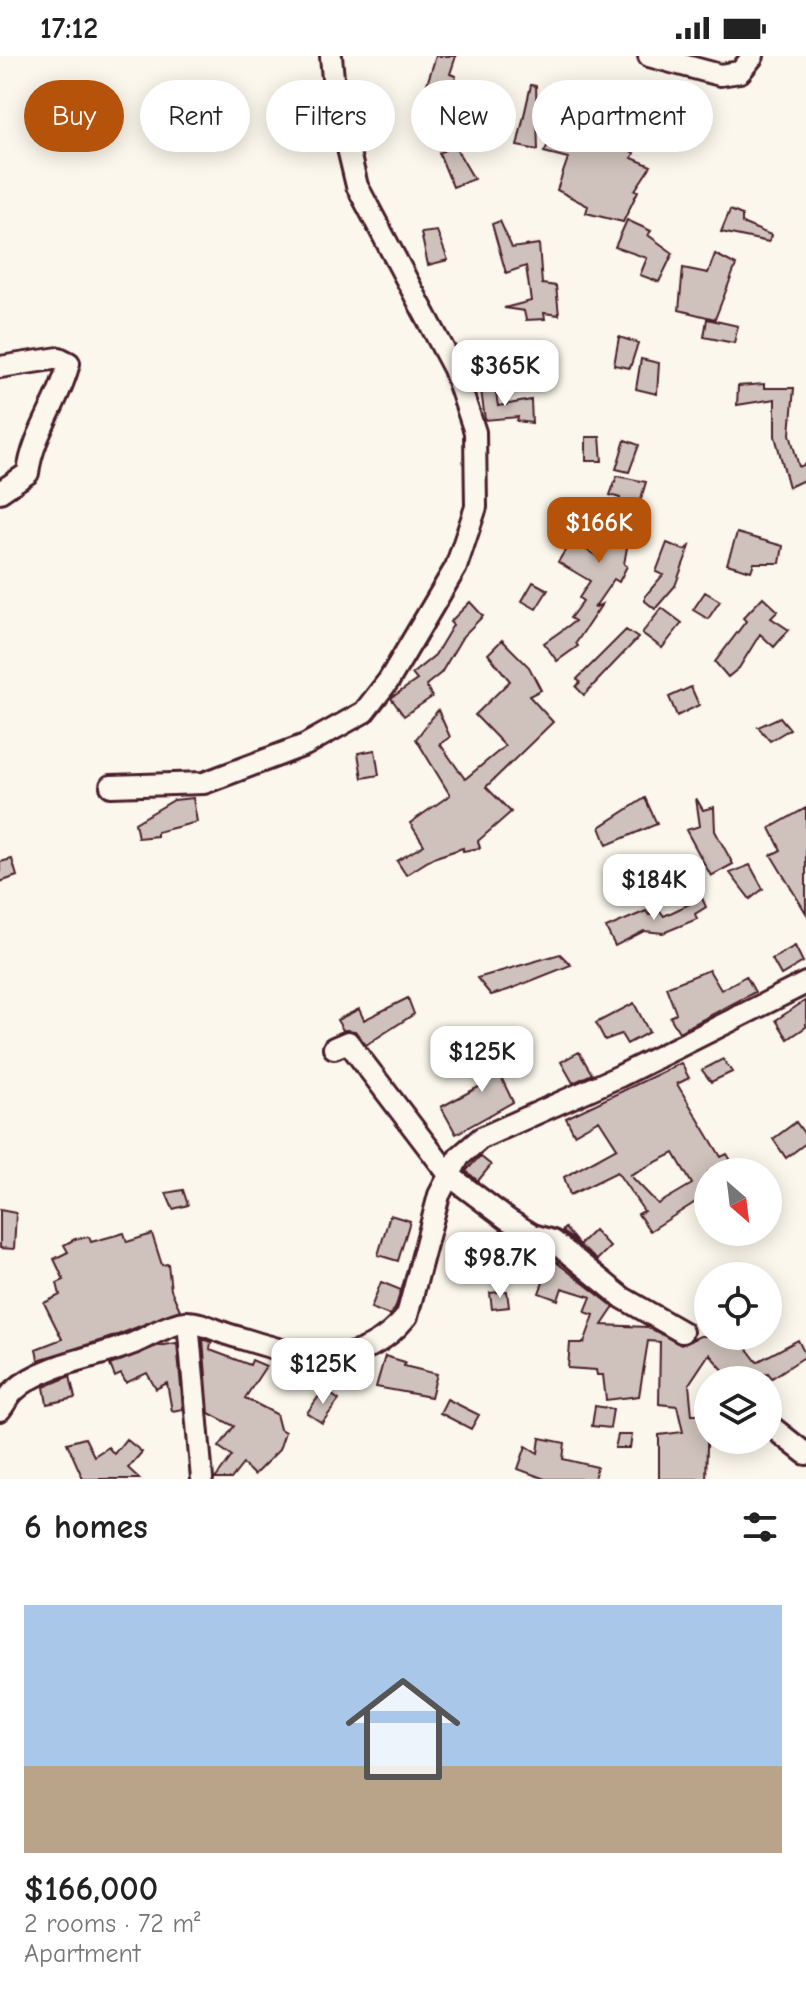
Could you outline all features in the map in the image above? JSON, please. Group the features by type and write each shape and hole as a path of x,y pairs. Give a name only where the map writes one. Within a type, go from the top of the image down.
{"street":[{"path":"111,786 204,783 305,745 364,712 389,680 456,567 476,507 475,432 454,369 357,186 334,90 331,56"},
{"path":"649,56 720,75 740,72 753,56"},
{"path":"0,367 59,358 69,363 63,386 32,446 28,473 0,492"},
{"path":"0,1410 15,1389 53,1369 94,1358 188,1322 302,1357 325,1359 350,1355 373,1344 394,1332 407,1316 439,1195 459,1157 481,1138 620,1076 806,983"},
{"path":"334,1048 348,1042 450,1176 507,1219 533,1235 553,1241 623,1298 682,1332"},
{"path":"188,1322 202,1479"},
{"path":"782,1435 806,1454"}],"building":[{"path":"436,56 456,56 450,74 456,76 455,80 428,80"},
{"path":"531,85 532,85 532,149 517,146"},
{"path":"458,152 474,179 453,187 439,153"},
{"path":"544,152 632,152 632,158 651,166 635,190 638,191 623,222 586,213 588,206 557,190 568,158"},
{"path":"730,210 742,215 742,223 771,235 769,242 721,232"},
{"path":"627,220 651,231 648,235 673,253 659,282 640,275 647,258 615,247"},
{"path":"500,221 512,248 539,244 542,284 556,286 559,315 544,313 545,319 526,320 524,311 504,308 531,301 526,266 506,273 492,224"},
{"path":"437,231 448,260 428,265 421,233"},
{"path":"715,254 736,265 715,319 679,310 683,268 708,273"},
{"path":"707,319 738,326 734,343 704,337"},
{"path":"619,337 638,343 630,368 614,365"},
{"path":"641,359 659,363 657,394 636,389"},
{"path":"764,384 764,388 794,388 790,434 799,467 806,464 806,479 789,487 775,436 775,399 737,405 738,386"},
{"path":"495,387 498,406 531,400 532,423 517,421 518,417 485,420 481,390"},
{"path":"586,437 600,437 602,461 586,461"},
{"path":"625,440 639,445 629,472 616,469"},
{"path":"617,476 646,482 628,542 624,564 627,566 619,582 614,579 594,608 602,604 576,643 578,646 557,661 544,643 575,621 570,618 583,601 579,598 590,581 558,562 571,541 602,559 606,532 611,533 620,498 610,495"},
{"path":"737,533 783,546 780,563 754,563 751,571 727,564"},
{"path":"667,543 684,550 690,546 675,586 655,609 645,601 645,596 663,575 656,572"},
{"path":"533,582 548,590 536,609 522,601"},
{"path":"705,592 720,601 708,619 693,610"},
{"path":"763,597 778,611 771,618 789,630 774,647 760,634 739,668 728,677 715,662 746,621 743,618"},
{"path":"470,602 483,616 463,636 441,673 426,685 432,697 404,716 391,698 417,680 412,674 435,655 453,625 450,622"},
{"path":"662,608 682,623 662,648 642,633"},
{"path":"626,630 638,638 584,695 576,687 580,682 577,679"},
{"path":"502,640 529,667 541,690 529,696 553,722 486,787 511,812 478,841 480,848 463,851 463,848 433,858 406,875 397,861 424,845 410,823 450,795 416,739 438,710 450,737 440,744 465,779 505,746 475,715 510,681 488,654"},
{"path":"691,687 699,705 677,716 669,697"},
{"path":"780,717 790,729 770,741 758,727"},
{"path":"375,750 379,775 362,778 358,753"},
{"path":"193,798 197,822 157,832 157,836 138,838 135,823 174,800"},
{"path":"645,798 657,824 607,845 600,827"},
{"path":"696,798 703,810 714,807 715,831 733,864 711,876 686,830 700,826"},
{"path":"806,808 806,913 771,855 781,850 770,828"},
{"path":"12,859 17,876 0,882 0,862"},
{"path":"750,865 763,889 750,899 730,873"},
{"path":"702,898 706,907 695,914 697,919 663,933 644,931 615,946 606,928 646,911 649,915 660,911 664,916"},
{"path":"795,946 803,962 781,975 772,959"},
{"path":"560,954 571,965 491,995 477,978"},
{"path":"709,970 721,990 746,976 755,992 679,1032 670,1017 676,1013 666,987"},
{"path":"408,998 414,1014 366,1045 355,1031 343,1030 337,1020 359,1009 364,1020"},
{"path":"806,1000 806,1027 788,1039 776,1020"},
{"path":"634,1003 649,1032 627,1044 621,1034 605,1040 596,1023"},
{"path":"504,1048 514,1067 500,1075 513,1102 456,1134 441,1107 488,1082 476,1062"},
{"path":"579,1052 592,1074 573,1083 561,1062"},
{"path":"723,1059 732,1072 711,1082 702,1070"},
{"path":"681,1063 689,1078 677,1084 721,1157 727,1154 729,1158 694,1158 694,1203 650,1231 638,1214 644,1211 617,1172 570,1195 564,1177 617,1148 599,1120 574,1134 566,1118","holes":["674,1153 692,1184 658,1204 630,1175"]},
{"path":"796,1122 806,1136 806,1143 786,1158 773,1139"},
{"path":"480,1156 491,1165 478,1181 466,1171"},
{"path":"183,1190 188,1205 173,1209 166,1193"},
{"path":"0,1210 16,1213 14,1249 0,1248"},
{"path":"390,1215 410,1221 398,1261 378,1255"},
{"path":"565,1228 579,1245 594,1230 610,1247 597,1260 562,1231"},
{"path":"124,1233 127,1242 152,1234 162,1265 168,1264 171,1290 180,1310 115,1336 38,1360 36,1349 62,1339 44,1303 60,1295 57,1283 64,1280 54,1259 68,1252 64,1245 75,1239 89,1237 91,1242"},
{"path":"542,1251 614,1307 602,1325 648,1327 681,1345 694,1339 694,1350 748,1350 757,1362 798,1340 806,1356 782,1372 782,1366 720,1366 709,1354 701,1366 694,1366 694,1376 689,1384 694,1415 694,1454 707,1454 706,1479 659,1479 659,1435 683,1432 677,1406 659,1404 660,1342 648,1341 639,1396 606,1400 603,1375 597,1375 596,1370 568,1368 570,1343 584,1343 594,1315 585,1312 591,1297 562,1288 558,1300 539,1293 550,1264 539,1258"},
{"path":"381,1282 401,1290 395,1309 389,1315 371,1308"},
{"path":"507,1291 509,1307 492,1309 490,1293"},
{"path":"203,1339 211,1342 210,1350 250,1365 252,1360 266,1366 245,1398 276,1414 280,1429 285,1432 279,1450 254,1475 243,1464 231,1479 215,1479 232,1456 219,1447 234,1426 209,1413"},
{"path":"177,1343 183,1409 172,1411 167,1383 156,1389 147,1373 126,1383 121,1374 115,1377 110,1365 157,1346"},
{"path":"385,1356 405,1362 404,1366 437,1374 431,1397 376,1387"},
{"path":"70,1376 75,1398 47,1404 44,1387"},
{"path":"324,1389 339,1400 322,1423 307,1413"},
{"path":"447,1399 479,1415 471,1429 440,1413"},
{"path":"595,1406 613,1409 610,1428 592,1426"},
{"path":"618,1435 632,1435 630,1448 615,1448"},
{"path":"85,1438 94,1456 108,1447 114,1454 126,1439 142,1452 128,1468 140,1479 83,1479 67,1443"},
{"path":"540,1438 565,1443 563,1459 597,1467 594,1479 545,1479 518,1469 526,1446 538,1453"}]}
